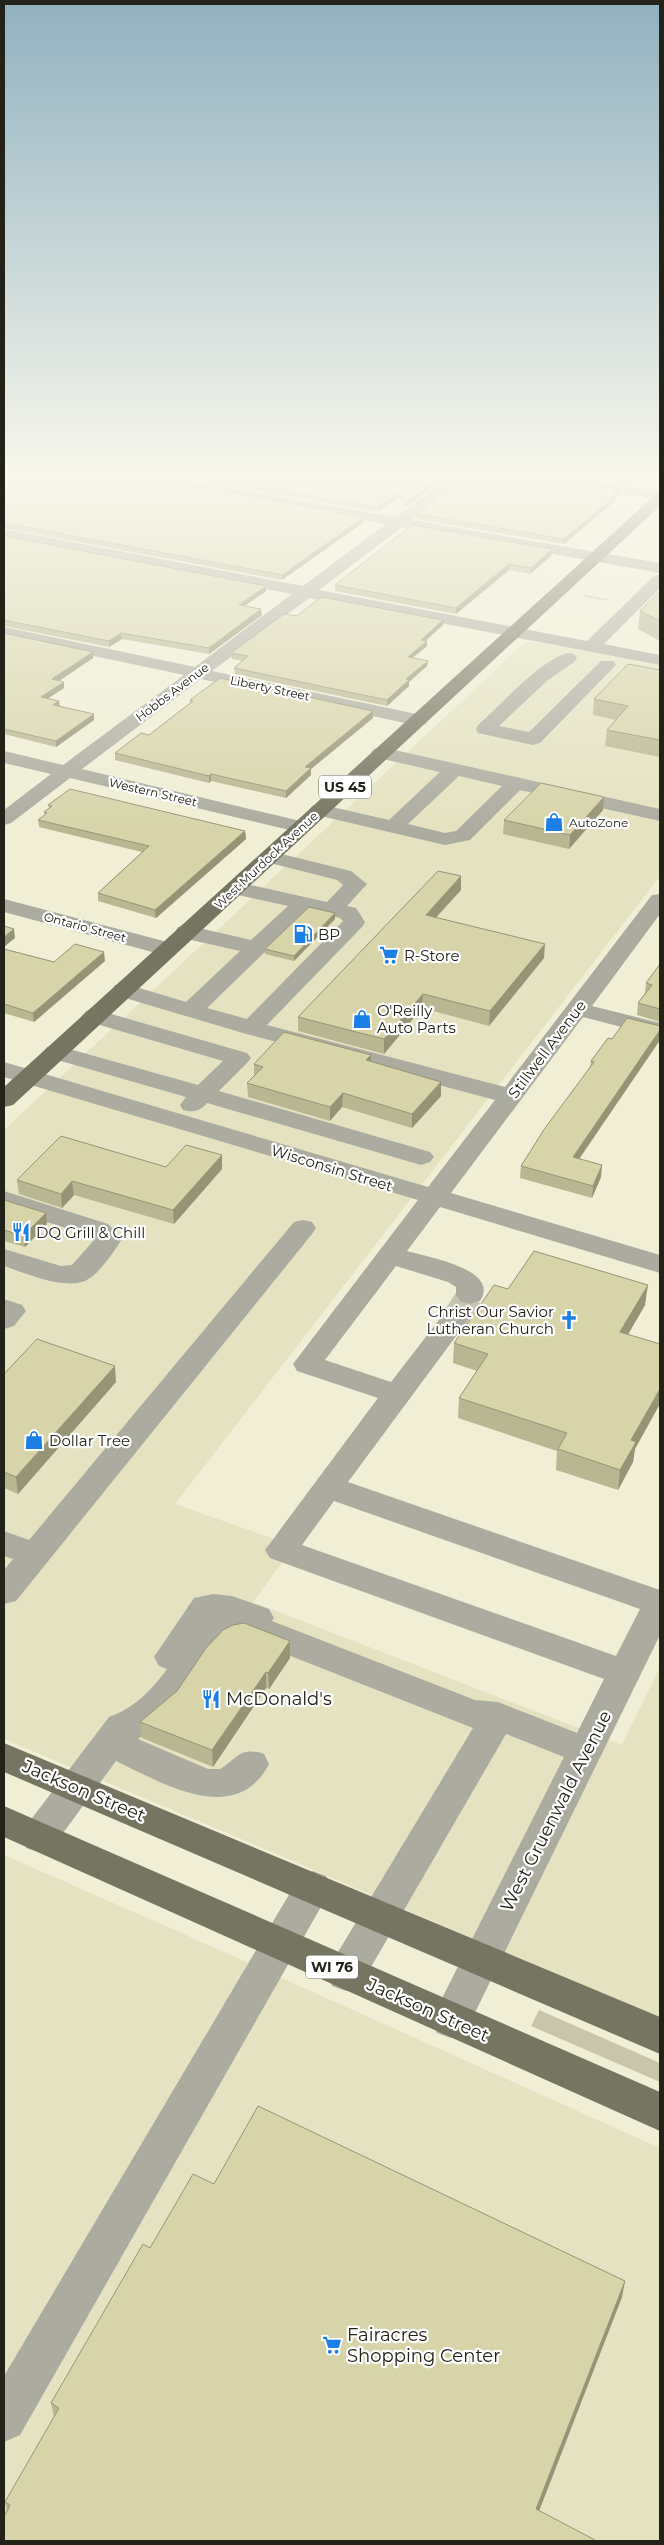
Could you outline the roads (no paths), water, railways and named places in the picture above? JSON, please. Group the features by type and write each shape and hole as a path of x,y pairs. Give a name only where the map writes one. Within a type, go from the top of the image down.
{"main road":[{"name":"West Murdock Avenue","path":"4,1100 555,595"},
{"name":"Jackson Street","path":"4,1757 660,2036"},
{"name":"Jackson Street","path":"4,1821 660,2112"}],"street":[{"name":"Hobbs Avenue","path":"4,819 302,595"},
{"path":"320,595 514,632 580,649 660,660"},
{"path":"607,665 533,739 485,729 542,676 580,649 642,595"},
{"name":"Liberty Street","path":"4,632 419,720"},
{"path":"580,649 607,665 660,676"},
{"path":"382,753 660,815"},
{"name":"Western Street","path":"4,757 302,826"},
{"path":"393,827 454,769"},
{"path":"319,810 445,839 463,836 516,783"},
{"path":"269,857 344,874 356,884 332,909"},
{"path":"237,888 348,913 354,922 251,1028"},
{"name":"Stillwell Avenue","path":"397,1394 307,1364 660,900"},
{"path":"190,1011 303,903"},
{"name":"Ontario Street","path":"4,906 167,949"},
{"path":"186,932 255,948"},
{"path":"122,990 251,1028 510,1096"},
{"path":"577,1009 660,1030"},
{"path":"94,1016 239,1058 176,1121"},
{"path":"55,1052 201,1096 421,1157"},
{"name":"Wisconsin Street","path":"4,1069 660,1264"},
{"path":"302,1159 326,1131"},
{"path":"347,1172 371,1143"},
{"path":"4,1199 99,1230 109,1239 80,1273 60,1275 4,1257"},
{"path":"4,1592 303,1228"},
{"path":"390,1255 458,1276 465,1280 470,1287 462,1306 281,1550 625,1673"},
{"path":"328,1487 660,1602"},
{"path":"4,1543 34,1554"},
{"name":"West Gruenwald Avenue","path":"451,2020 660,1602"},
{"path":"40,1837 206,1607 216,1605 242,1612 480,1702 498,1716 586,1751"},
{"path":"346,1974 498,1716"},
{"path":"110,1742 202,1782 219,1784 232,1780 242,1774 251,1764"},
{"path":"4,2419 313,1887"}],"tunnel":[{"path":"455,1318 470,1295"}],"place":[{"name":"AutoZone","path":"554,822"},
{"name":"BP","path":"303,934"},
{"name":"R-Store","path":"389,955"},
{"name":"O'Reilly Auto Parts","path":"362,1019"},
{"name":"DQ Grill & Chill","path":"21,1232"},
{"name":"Christ Our Savior Lutheran Church","path":"569,1320"},
{"name":"Dollar Tree","path":"34,1440"},
{"name":"McDonald's","path":"211,1699"},
{"name":"Fairacres Shopping Center","path":"332,2345"}]}
